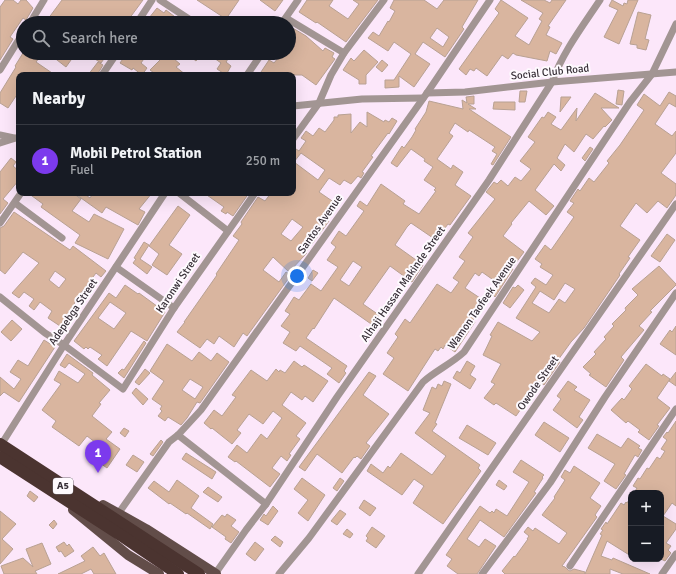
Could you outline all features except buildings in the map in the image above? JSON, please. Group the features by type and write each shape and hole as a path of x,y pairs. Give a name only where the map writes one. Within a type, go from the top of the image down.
{"highway":[{"name":"A5","path":"0,449 178,574"},
{"name":"A5","path":"44,480 199,574"}],"main road":[{"path":"44,480 118,514 146,529 216,574"},
{"path":"44,480 128,555 157,574"}],"street":[{"path":"34,16 44,0"},
{"path":"142,16 152,0"},
{"path":"160,0 184,16"},
{"path":"287,16 298,0"},
{"path":"296,135 319,103 331,75 344,53 384,0"},
{"name":"Santos Avenue","path":"118,514 169,442 178,435 201,410 425,95 490,0"},
{"name":"Alhaji Hassan Makinde Street","path":"216,574 266,504 337,397 489,180 552,82 565,53 600,0"},
{"name":"Wamon Taofeek Avenue","path":"279,574 309,538 423,382 430,375 456,360 464,352 630,102 652,74 676,24"},
{"path":"296,27 344,53"},
{"path":"0,70 16,44"},
{"path":"104,72 112,60"},
{"path":"249,72 257,60"},
{"name":"Social Club Road","path":"296,106 362,98 465,92 552,82 676,72"},
{"path":"0,135 16,138"},
{"path":"0,143 16,138"},
{"path":"0,224 19,196"},
{"name":"Adepebga Street","path":"0,449 64,345 163,196"},
{"path":"183,196 228,231"},
{"name":"Karonwi Street","path":"64,345 123,388 174,308 253,196"},
{"path":"15,203 62,238"},
{"name":"Owode Street","path":"418,574 676,204"},
{"path":"116,267 174,308"},
{"path":"482,574 550,483 605,397 676,293"},
{"path":"0,297 45,333 64,345"},
{"path":"570,566 676,409"},
{"path":"178,435 266,504"},
{"path":"662,574 676,554"}],"place":[{"name":"Mobil Petrol Station","path":"98,473"}]}
